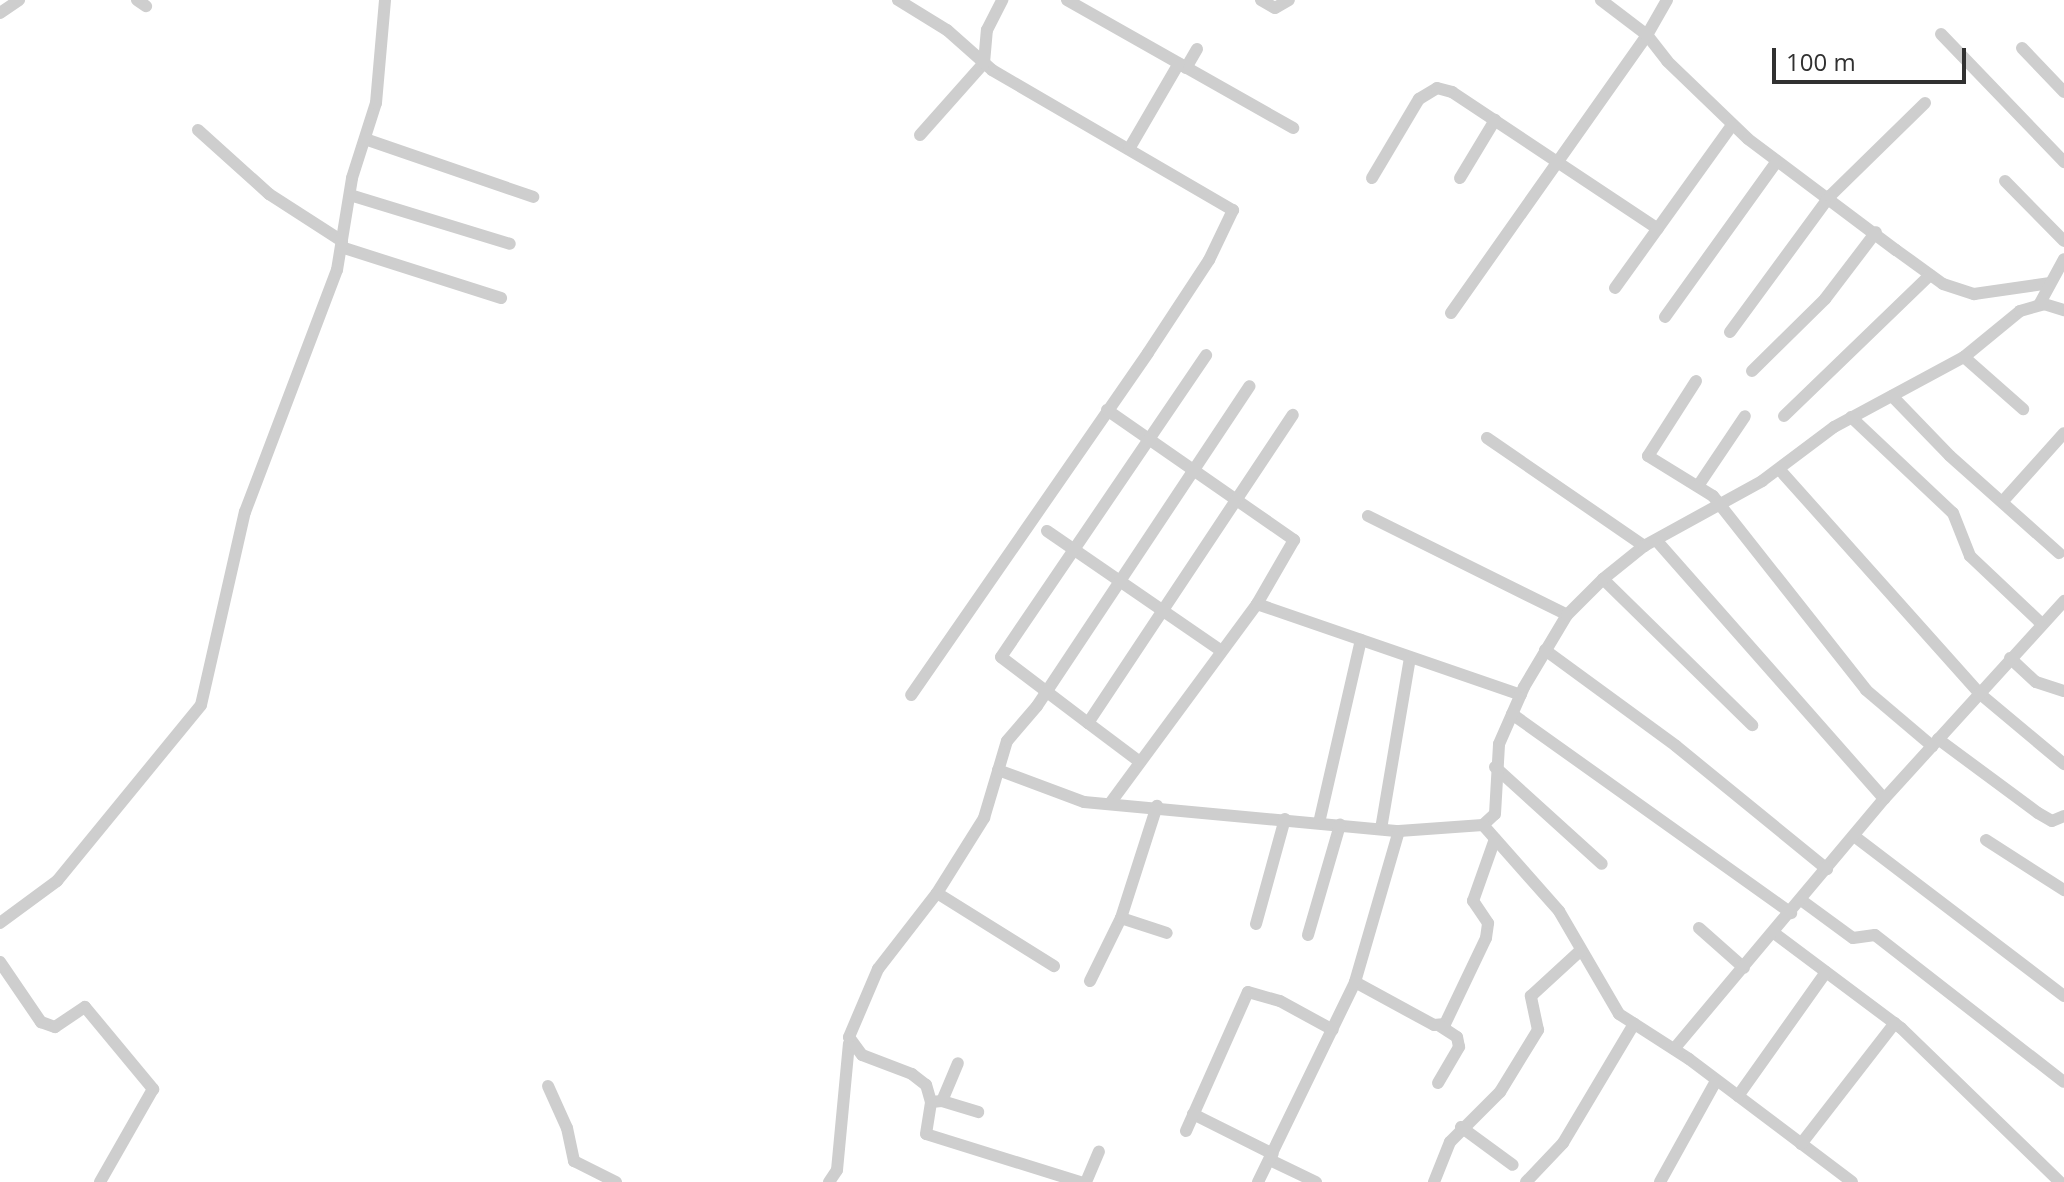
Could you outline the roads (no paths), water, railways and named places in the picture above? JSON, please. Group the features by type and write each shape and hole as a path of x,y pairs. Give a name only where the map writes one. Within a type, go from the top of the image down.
{"street":[{"path":"0,13 19,0"},
{"path":"898,0 947,30 984,63 1233,210 1209,260 911,695"},
{"path":"920,135 984,63 987,30 1002,0"},
{"path":"1067,0 1293,128"},
{"path":"1261,0 1275,8 1289,0"},
{"path":"1601,0 1647,35 1732,125 1777,161 1830,196 1930,275 1974,294 2050,283"},
{"path":"1451,313 1556,159 1647,35 1667,0"},
{"path":"0,923 57,881 120,799 195,716 205,691 245,512 337,241 376,103 382,2"},
{"path":"1941,34 2064,162"},
{"path":"2022,48 2064,92"},
{"path":"1129,149 1197,49"},
{"path":"1372,178 1427,90 1452,92 1658,229"},
{"path":"1730,332 1830,196 1925,103"},
{"path":"1460,178 1495,120"},
{"path":"1615,288 1732,125"},
{"path":"198,130 269,194 337,241 501,298"},
{"path":"365,139 533,197"},
{"path":"1665,317 1777,161"},
{"path":"2005,181 2064,241"},
{"path":"350,195 510,244"},
{"path":"1752,371 1825,299 1876,232"},
{"path":"2039,305 2064,259"},
{"path":"1784,416 1930,275"},
{"path":"998,770 1084,802 1112,801 1399,831 1483,825 1495,814 1495,767 1521,695 1567,615 1603,579 1650,543 1779,469 1851,417 1964,357 2020,311 2039,305 2064,310"},
{"path":"1140,762 1001,657 1206,355"},
{"path":"1964,357 2023,409"},
{"path":"1696,381 1648,456 1698,486 1719,506 1872,696 2038,813 2052,821 2064,816"},
{"path":"829,1182 837,1170 851,1025 869,984 937,893 993,801 1007,741 1046,691 1250,386"},
{"path":"1892,396 1950,456 2059,553"},
{"path":"1107,410 1294,540 1257,604 1220,650 1112,801"},
{"path":"1088,723 1293,415"},
{"path":"1698,486 1745,416"},
{"path":"1851,417 1953,513 1970,556 2042,624"},
{"path":"2003,501 2064,433"},
{"path":"1487,438 1650,543 1884,799"},
{"path":"1779,469 1979,693 2064,764"},
{"path":"1368,516 1567,615"},
{"path":"1047,531 1220,650"},
{"path":"1603,579 1752,725"},
{"path":"1257,604 1521,695"},
{"path":"1674,1049 1884,799 2010,658 2063,604"},
{"path":"1319,823 1361,640"},
{"path":"1545,650 1676,746 1827,869"},
{"path":"1381,829 1410,657"},
{"path":"2010,658 2036,682 2064,691"},
{"path":"1512,714 1791,913"},
{"path":"1495,767 1602,864"},
{"path":"1090,981 1121,918 1157,806"},
{"path":"1256,924 1285,819"},
{"path":"1308,935 1340,825"},
{"path":"1483,825 1559,911 1614,1007 1852,1182"},
{"path":"1258,1182 1355,982 1399,831"},
{"path":"1854,836 2064,996"},
{"path":"1440,1026 1449,1018 1486,938 1488,923 1473,901 1495,839"},
{"path":"1986,840 2064,890"},
{"path":"937,893 1054,966"},
{"path":"1801,900 1853,938 1875,935 2064,1082"},
{"path":"1121,918 1167,933"},
{"path":"1699,928 1744,968"},
{"path":"1774,933 1895,1023 2060,1182"},
{"path":"1434,1182 1461,1127 1500,1092 1538,1030 1531,996 1581,950"},
{"path":"0,962 41,1022 55,1027 85,1007 153,1089 100,1182"},
{"path":"1738,1096 1826,972"},
{"path":"1355,982 1457,1037 1459,1047 1438,1083"},
{"path":"1186,1131 1248,992 1280,1001 1333,1030"},
{"path":"1801,1144 1895,1023"},
{"path":"1526,1182 1563,1143 1634,1024"},
{"path":"849,1044 862,1055 921,1079 936,1102 978,1112"},
{"path":"958,1063 923,1130 933,1138 1083,1182 1099,1152"},
{"path":"1660,1182 1679,1139 1716,1081"},
{"path":"548,1086 567,1128 574,1161 616,1182"},
{"path":"1193,1114 1316,1182"},
{"path":"1461,1127 1513,1165"},
{"path":"1827,1182 1836,1169"}]}
